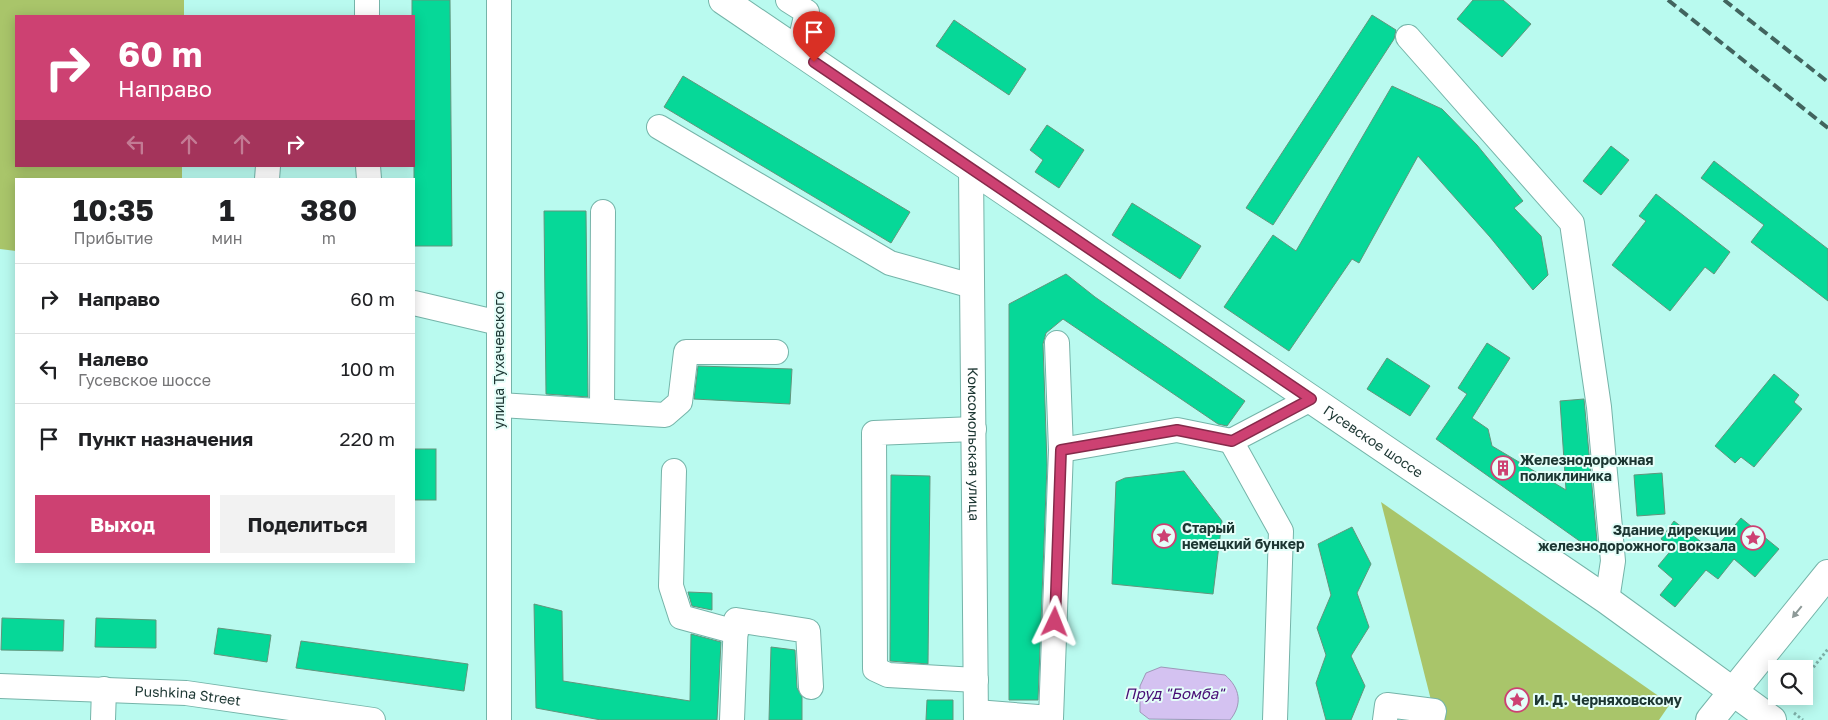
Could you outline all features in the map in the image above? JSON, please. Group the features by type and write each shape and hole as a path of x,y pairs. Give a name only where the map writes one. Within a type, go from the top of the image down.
{"main road":[{"name":"Гусевское шоссе","path":"723,0 1607,600 1733,691 1778,712"},
{"path":"1710,720 1828,574"}],"street":[{"path":"367,0 367,15"},
{"name":"улица Тухачевского","path":"499,0 500,720"},
{"path":"798,51 801,4"},
{"path":"1408,37 1572,223 1599,407 1613,561 1607,600"},
{"path":"659,127 890,262 972,286"},
{"name":"Комсомольская улица","path":"972,168 976,716"},
{"path":"602,411 603,212"},
{"path":"415,302 499,323"},
{"path":"976,716 1051,718 1061,450 1057,343"},
{"path":"499,405 665,415 680,402 686,352 776,352"},
{"path":"1061,450 1177,430 1232,441 1311,399"},
{"path":"974,429 874,434 875,669 888,675 976,680"},
{"path":"1232,441 1281,531 1275,720"},
{"path":"674,471 671,586 681,617 736,632"},
{"path":"732,720 736,620 808,631 811,687"},
{"name":"Pushkina Street","path":"0,686 186,693 373,720"},
{"path":"103,720 104,689"},
{"path":"1385,720 1387,705 1434,711 1432,720"}],"path":[{"path":"1813,668 1828,649"}],"green space":[{"path":"0,0 184,0 184,15 15,15 15,167 182,167 182,178 15,178 15,251 0,249"},
{"path":"1381,502 1670,704 1659,720 1436,720"}],"water":[{"name":"Пруд \"Бомба\"","path":"1161,667 1225,675 1234,685 1238,696 1237,708 1230,720 1149,719 1140,712 1140,686 1146,673"}],"building":[{"path":"412,0 450,0 452,246 415,246 415,15 412,15"},
{"path":"1473,0 1503,0 1531,24 1502,57 1457,19"},
{"path":"1372,15 1396,30 1394,39 1273,225 1246,208"},
{"path":"954,20 1026,69 1009,95 936,46"},
{"path":"683,76 910,212 891,243 664,107"},
{"path":"1392,86 1442,109 1477,145 1523,201 1514,208 1541,236 1548,275 1533,290 1490,237 1418,156 1359,263 1352,259 1289,351 1224,307 1273,235 1296,251"},
{"path":"1047,125 1084,150 1059,188 1035,172 1043,160 1030,150"},
{"path":"1611,146 1629,160 1601,195 1583,181"},
{"path":"1714,161 1828,249 1828,301 1751,242 1764,225 1701,178"},
{"path":"1656,194 1730,252 1714,274 1705,267 1670,311 1612,265 1646,221 1639,216"},
{"path":"1132,203 1201,246 1180,279 1112,235"},
{"path":"544,211 586,211 588,397 546,394"},
{"path":"1066,274 1095,297 1245,401 1227,426 1218,424 1063,319 1046,333 1043,344 1047,465 1038,700 1009,700 1009,304"},
{"name":"Железнодорожная поликлиника","path":"1487,343 1510,358 1472,418 1488,429 1492,446 1566,490 1560,401 1584,399 1597,541 1588,547 1436,439 1467,394 1458,388"},
{"path":"1387,358 1430,386 1410,416 1367,389"},
{"path":"698,366 792,369 790,404 694,399"},
{"path":"1774,374 1799,395 1794,402 1802,409 1754,467 1741,457 1735,463 1715,446"},
{"path":"415,449 436,449 436,500 415,500"},
{"path":"1184,471 1222,521 1213,594 1112,584 1116,482 1125,478"},
{"path":"1662,473 1665,514 1637,516 1634,475"},
{"path":"891,475 930,476 928,664 890,661"},
{"path":"1741,518 1779,549 1755,577 1734,559 1718,579 1706,570 1675,607 1660,595 1673,579 1658,566 1673,548 1661,539 1674,521 1713,551"},
{"path":"1352,527 1371,564 1357,593 1369,627 1351,656 1365,686 1351,720 1326,720 1316,683 1326,655 1317,628 1331,595 1318,544"},
{"path":"688,592 712,593 712,610 692,606"},
{"path":"534,604 562,611 563,681 690,701 691,634 721,642 717,720 601,720 536,708"},
{"path":"2,618 64,620 63,651 1,650"},
{"path":"96,618 156,620 156,648 95,647"},
{"path":"218,628 271,635 267,662 214,654"},
{"path":"301,641 468,664 464,691 296,668"},
{"path":"771,647 795,650 797,688 802,697 802,720 769,720"},
{"path":"927,700 953,700 953,720 926,720"}],"railway":[{"path":"1668,0 1828,128"},
{"path":"1724,0 1828,82"}],"place":[{"name":"Железнодорожная поликлиника","path":"1503,468"},
{"name":"Старый немецкий бункер","path":"1164,536"},
{"name":"Здание дирекции железнодорожного вокзала","path":"1753,538"},
{"name":"И. Д. Черняховскому","path":"1517,700"}],"route":[{"path":"814,62 1311,399 1232,441 1177,430 1061,450 1055,622"}]}
